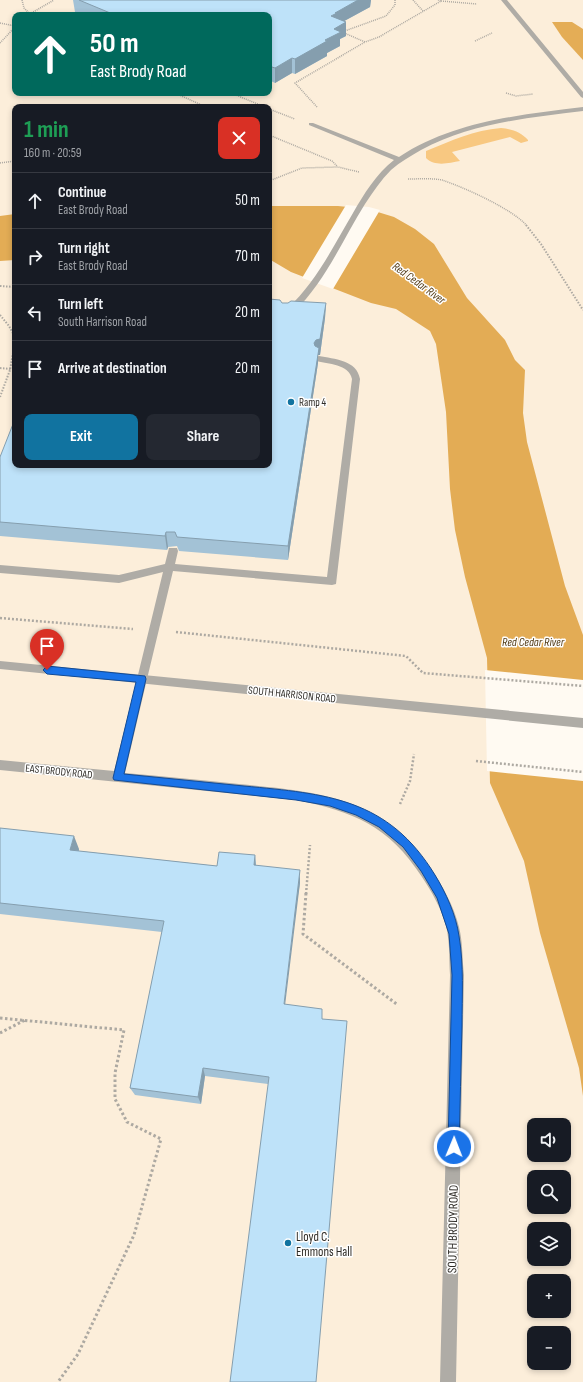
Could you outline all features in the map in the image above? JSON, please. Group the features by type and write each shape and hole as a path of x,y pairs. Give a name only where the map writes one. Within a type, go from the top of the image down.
{"street":[{"path":"504,0 583,96"},
{"path":"285,315 309,291 367,195 381,177 399,160 424,145 452,132 500,120 583,109"},
{"path":"311,124 399,160"},
{"path":"0,569 119,579 169,567 332,581 356,379 355,374 342,363 319,359"},
{"path":"118,778 173,551"},
{"name":"SOUTH HARRISON ROAD","path":"0,665 583,723"},
{"name":"EAST BRODY ROAD","path":"0,765 296,795 330,801 360,812 383,824 407,844 424,867"},
{"name":"SOUTH BRODY ROAD","path":"424,867 442,896 454,934 457,975 448,1382"}],"path":[{"path":"22,0 24,8 27,12"},
{"path":"33,12 54,0"},
{"path":"365,42 342,32 386,16 395,5 395,0"},
{"path":"413,0 423,11"},
{"path":"438,0 477,4"},
{"path":"318,109 295,83 365,42 379,37 441,1"},
{"path":"0,23 12,25"},
{"path":"0,42 12,29"},
{"path":"475,41 492,33"},
{"path":"506,93 516,96 538,94"},
{"path":"182,96 199,104"},
{"path":"238,96 258,104"},
{"path":"272,110 299,121"},
{"path":"272,136 332,161 338,167 319,166 302,168 272,180"},
{"path":"0,163 12,161"},
{"path":"441,180 498,204 523,221 542,244 583,310"},
{"path":"0,286 12,287"},
{"path":"0,315 12,332"},
{"path":"0,396 10,375 12,365"},
{"path":"0,368 11,369"},
{"path":"0,618 154,630 406,656 423,673 583,686"},
{"path":"400,804 410,781 414,754"},
{"path":"476,761 583,772"},
{"path":"310,845 303,934 398,1005"},
{"path":"0,1018 124,1030 115,1073 115,1099 128,1122 160,1139 134,1235 78,1354 58,1382"},
{"path":"0,1032 25,1020"}],"shaded area":[{"path":"0,0 583,0 583,1382 0,1382"},
{"path":"552,22 572,22 583,29 583,60 562,37"},
{"path":"501,128 513,130 525,137 528,141 521,143 510,137 452,152 460,161 451,163 434,163 426,158 426,151 444,143 481,131"}],"water":[{"name":"Red Cedar River","path":"272,206 338,206 368,209 394,217 415,229 434,244 467,298 505,340 515,360 525,370 523,413 527,442 565,586 583,635 583,1096 579,1068 540,933 524,861 490,783 487,658 465,577 455,530 450,489 446,412 436,344 430,331 396,309 371,303 291,272 272,261"},
{"path":"12,214 12,260 0,261 0,216"}],"pier":[{"path":"346,205 369,207 380,210 333,289 302,278"},
{"path":"485,670 583,680 583,781 487,771"}],"building":[{"path":"79,0 358,0 331,16 346,22 334,29 341,32 295,59 292,58 275,68 272,67 272,12 108,12"},
{"name":"Ramp 4","path":"272,299 280,300 282,303 288,303 291,301 326,303 320,339 316,340 314,343 315,346 319,348 288,546 177,537 175,532 166,532 165,536 0,522 0,457 12,427 12,468 272,468"},
{"name":"Lloyd C. Emmons Hall","path":"0,828 74,836 70,850 217,866 219,852 255,855 254,865 300,870 284,1004 322,1009 322,1019 347,1021 316,1382 230,1382 269,1077 203,1068 198,1097 130,1088 164,921 0,903"}],"place":[{"name":"Ramp 4","path":"291,402"},
{"name":"Lloyd C. Emmons Hall","path":"288,1243"}],"route":[{"path":"47,670 142,679 118,778 296,795 330,801 360,812 383,824 407,844 424,867 442,896 454,934 457,975 454,1147"}]}
